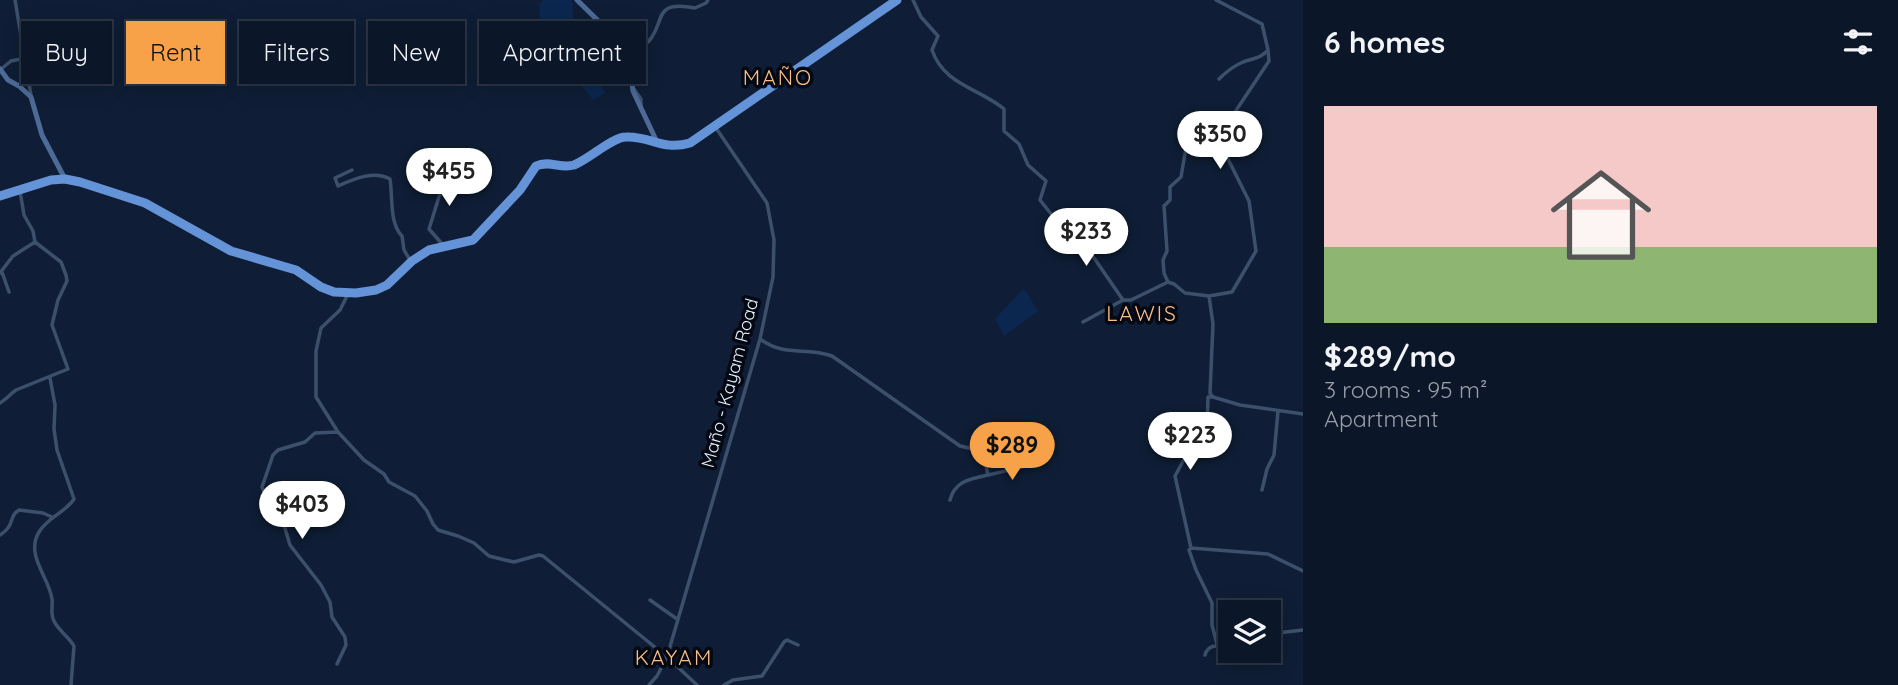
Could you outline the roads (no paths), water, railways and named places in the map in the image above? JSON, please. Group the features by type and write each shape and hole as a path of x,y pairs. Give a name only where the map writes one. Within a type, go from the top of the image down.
{"highway":[{"path":"0,196 51,180 65,179 85,183 145,203 231,251 290,268 321,287 334,292 365,292 387,285 412,261 429,250 464,243 477,237 520,190 536,166 547,163 570,166 594,155 620,137 641,138 659,145 678,146 690,143 897,0"}],"street":[{"path":"15,0 21,35"},
{"path":"577,0 598,21"},
{"path":"646,43 664,10 671,4 681,3 695,8 708,0"},
{"path":"913,0 921,17 938,36 932,50 942,70 1004,109 1004,131 1019,144 1028,165 1046,181 1040,200 1079,248 1092,255 1123,300"},
{"path":"1216,0 1262,24 1269,61 1225,127 1219,141"},
{"path":"1219,79 1232,67 1259,58 1268,50"},
{"path":"21,59 11,61 0,70 8,80 31,97"},
{"path":"29,84 42,135 65,179"},
{"path":"632,84 640,109 659,145"},
{"name":"Maño - Kayam Road","path":"649,685 667,657 760,339 773,276 772,223 763,196 715,126"},
{"path":"1083,322 1123,300 1131,300 1168,282 1185,293 1209,296 1232,292 1256,251 1248,201 1219,141 1210,137 1188,136 1181,177 1170,187 1170,200 1164,206 1167,251 1163,260 1168,282"},
{"path":"352,170 335,178 338,186 374,175 390,179 397,231 402,236 404,250 412,261"},
{"path":"444,247 429,229 447,171"},
{"path":"0,402 8,399 10,393 16,390 68,369 52,325 58,300 67,281 61,262 35,242 33,231 24,215 20,190"},
{"path":"9,292 1,273 13,256 35,242"},
{"path":"348,292 340,310 321,328 316,351 316,397 338,432 364,460 384,474 389,482 415,496 438,530 474,543 489,556 505,561 514,562 542,556 667,657 697,685"},
{"path":"1209,296 1213,324 1210,393 1213,397"},
{"path":"760,339 780,351 810,351 832,356 960,446 980,450 988,475"},
{"path":"50,378 55,405 57,450 74,499 70,505 52,517 37,536 36,554 52,599 54,621 74,646 71,685"},
{"path":"1205,655 1217,644 1212,625 1212,603 1189,550 1191,548 1175,476 1193,443 1207,430 1208,397 1240,405 1303,414"},
{"path":"1262,490 1273,455 1278,411"},
{"path":"337,664 346,645 345,637 332,617 330,603 321,585 290,545 284,526 272,514 262,487 273,456 278,450 305,442 315,433 338,432"},
{"path":"950,500 959,484 1031,465"},
{"path":"0,535 8,530 13,515 19,510 52,517"},
{"path":"1191,548 1268,554 1303,571"},
{"path":"650,600 677,619"},
{"path":"1281,633 1303,630"},
{"path":"724,685 733,680 762,677 784,642 787,640 798,645"}],"district":[{"name":"MAÑO","path":"778,78"},
{"name":"LAWIS","path":"1142,314"},
{"name":"KAYAM","path":"674,658"}]}
